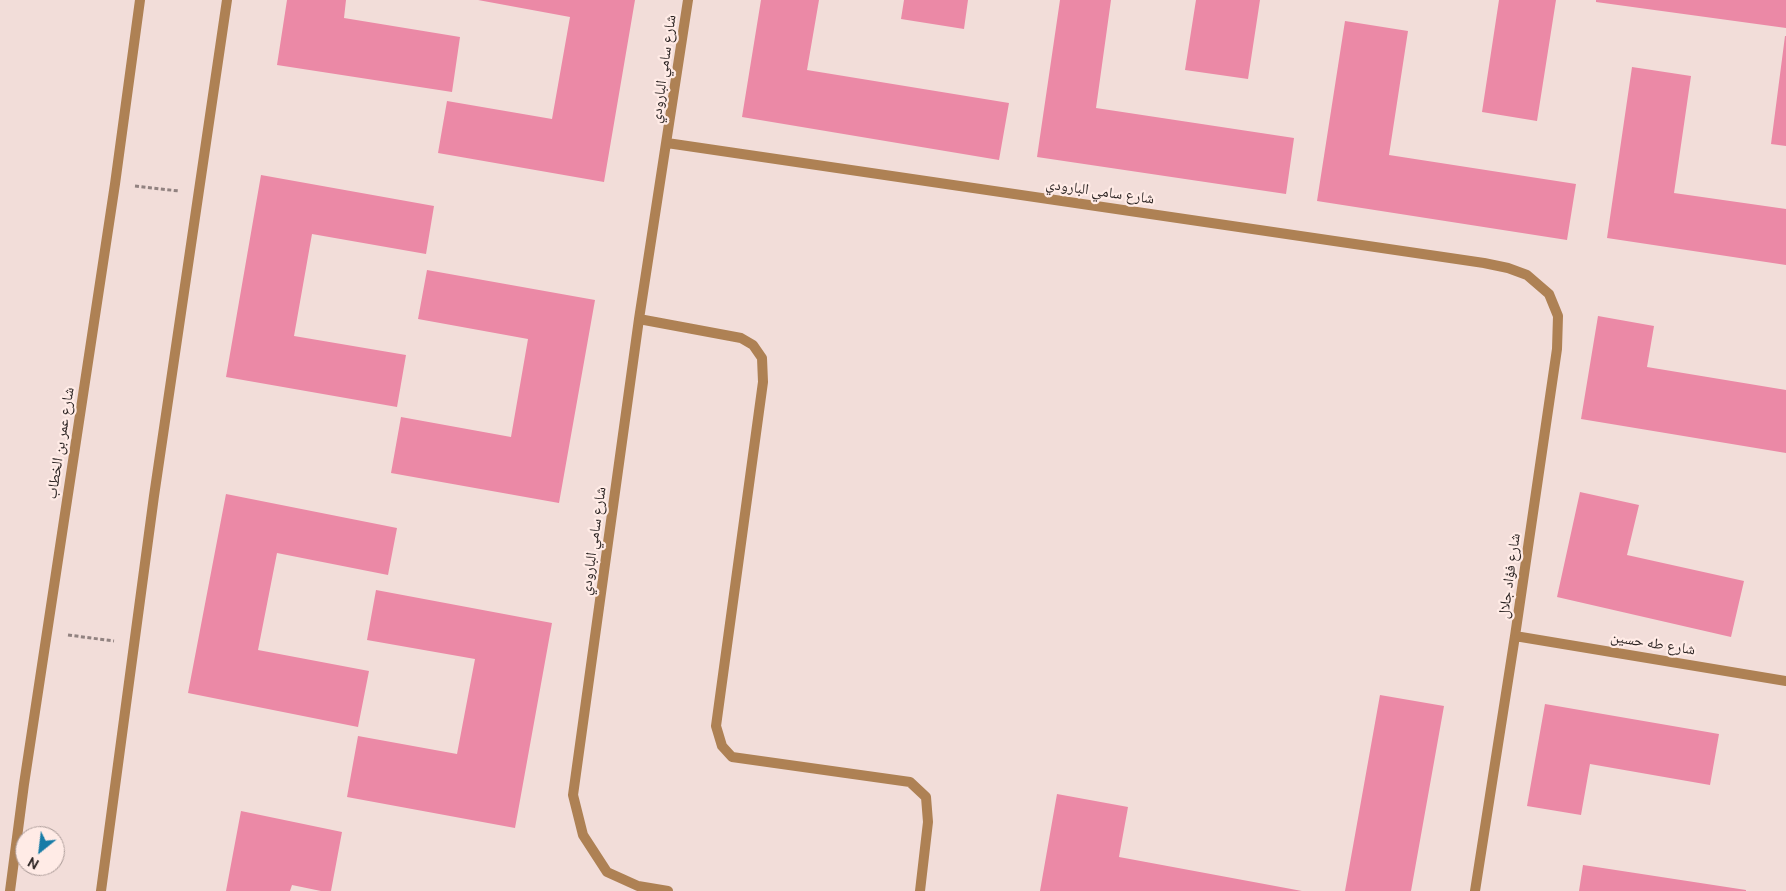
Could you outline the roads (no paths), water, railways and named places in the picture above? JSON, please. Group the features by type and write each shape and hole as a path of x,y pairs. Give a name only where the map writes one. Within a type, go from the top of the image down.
{"street":[{"name":"شارع عمر بن الخطاب","path":"10,891 46,632 115,184 140,0"},
{"path":"102,891 134,643 227,0"},
{"name":"شارع سامي البارودي","path":"668,891 638,886 607,872 583,835 574,795 639,319 688,0"},
{"name":"شارع سامي البارودي","path":"667,143 1474,261 1508,268 1528,275"},
{"name":"شارع فؤاد جلال","path":"1475,891 1557,349 1558,316 1549,294 1528,275"},
{"path":"639,319 741,338 753,345 762,358 763,382 716,726 722,746 732,757 910,782 926,797 928,822 920,891"},
{"name":"شارع طه حسين","path":"1515,636 1786,681"}]}
